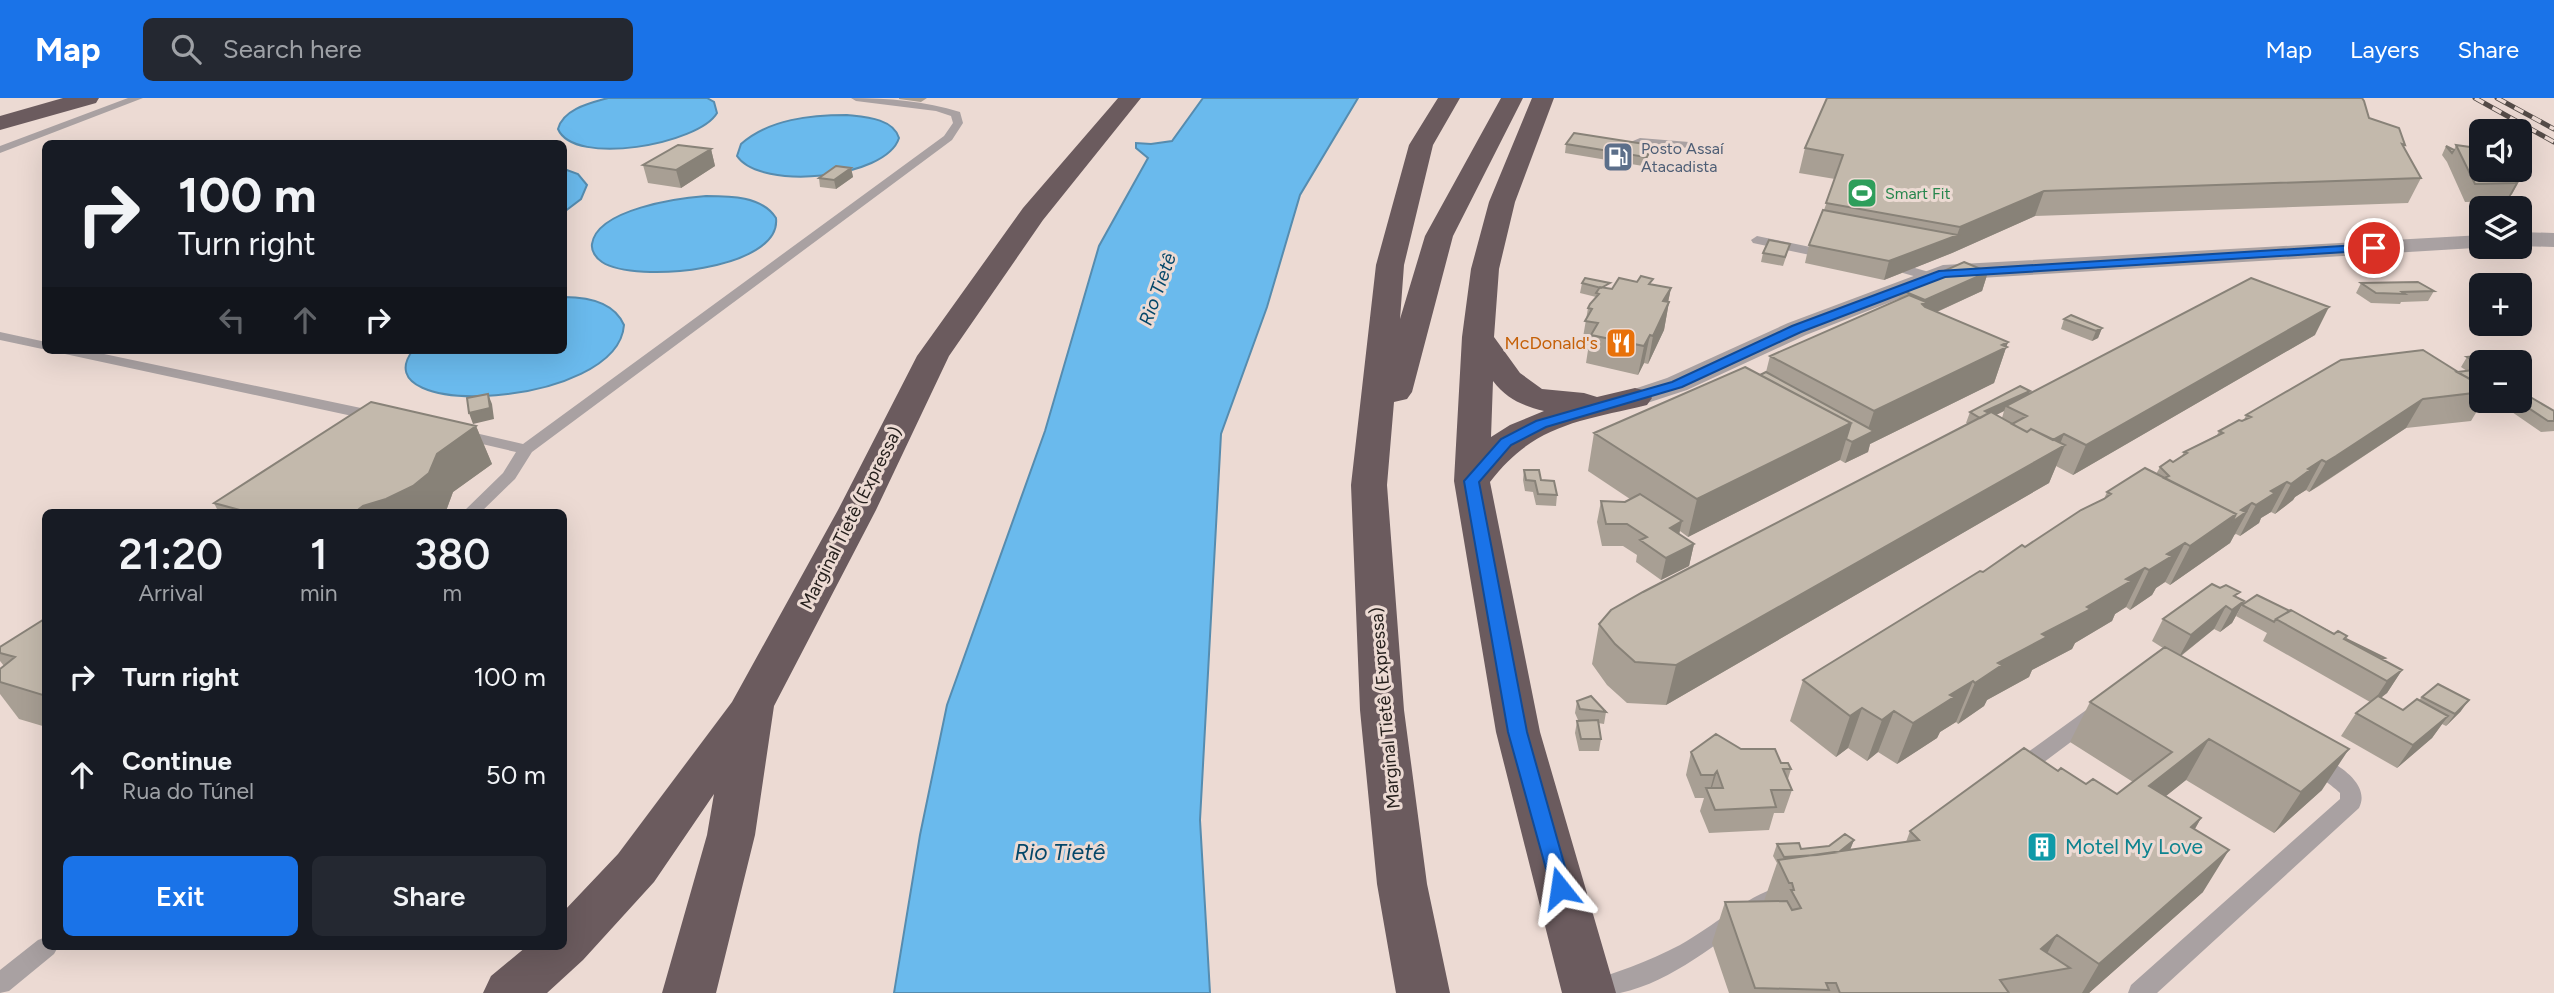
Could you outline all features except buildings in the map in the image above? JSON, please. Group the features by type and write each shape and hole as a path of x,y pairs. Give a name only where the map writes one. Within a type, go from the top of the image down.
{"highway":[{"path":"0,123 88,98"},
{"name":"Marginal Tietê (Expressa)","path":"689,993 731,835 752,706 857,510 933,356 1033,214 1130,98"},
{"name":"Marginal Tietê (Expressa)","path":"1423,993 1402,884 1382,710 1369,485 1390,265 1421,145 1449,98"},
{"path":"1369,485 1439,236 1513,98"},
{"path":"1544,98 1502,202 1485,269 1478,337 1472,481 1518,732 1589,993"},
{"path":"1478,337 1509,383 1534,398 1571,403 1635,398"},
{"path":"1472,481 1506,442 1517,435 1541,424 1635,398"},
{"path":"567,942 636,868 752,706"},
{"path":"510,993 558,950"}],"street":[{"path":"2532,239 2554,240"},
{"path":"1635,398 1677,384 1919,274 2469,243"}],"lane":[{"path":"0,150 138,98"},
{"path":"474,509 509,476 526,449 948,138 958,123 956,114 937,108 856,98"},
{"path":"1620,149 1640,141 1689,145"},
{"path":"1757,240 1810,251"},
{"path":"0,336 42,345"},
{"path":"84,354 392,419 364,433"},
{"path":"437,429 526,449"},
{"path":"1996,787 2108,704"},
{"path":"2140,993 2351,802 2351,791 2333,773 2298,753"},
{"path":"1589,993 1651,971 1694,948 1751,906 1804,889"},
{"path":"0,984 42,950"}],"water":[{"path":"608,98 707,98 714,102 717,113 706,124 687,134 637,147 587,147 569,140 558,129 565,116 571,112"},
{"name":"Rio Tietê","path":"1203,98 1358,98 1300,195 1267,307 1221,434 1200,820 1210,993 894,993 920,835 947,705 1045,431 1099,246 1148,158 1136,148 1136,143 1172,141"},
{"path":"847,115 884,122 896,131 899,138 889,152 871,163 822,176 770,174 750,167 737,156 741,144 777,124 819,116"},
{"path":"567,170 578,174 587,185 581,199 567,210"},
{"path":"706,196 745,199 763,205 776,218 772,236 756,250 732,261 704,268 673,271 619,269 602,262 593,252 592,244 597,232 623,214 659,203"},
{"path":"567,297 598,302 614,311 624,325 611,353 581,374 540,388 496,395 454,395 422,388 406,373 412,354 567,354"}],"railway":[{"path":"2475,98 2554,142"},
{"path":"2497,98 2554,129"}],"place":[{"name":"Posto Assaí Atacadista","path":"1618,157"},
{"name":"Smart Fit","path":"1862,193"},
{"name":"McDonald's","path":"1621,343"},
{"name":"Motel My Love","path":"2042,847"}],"route":[{"path":"1560,888 1518,732 1472,481 1506,442 1529,428 1677,384 1797,329 1943,273 2374,248"}]}
